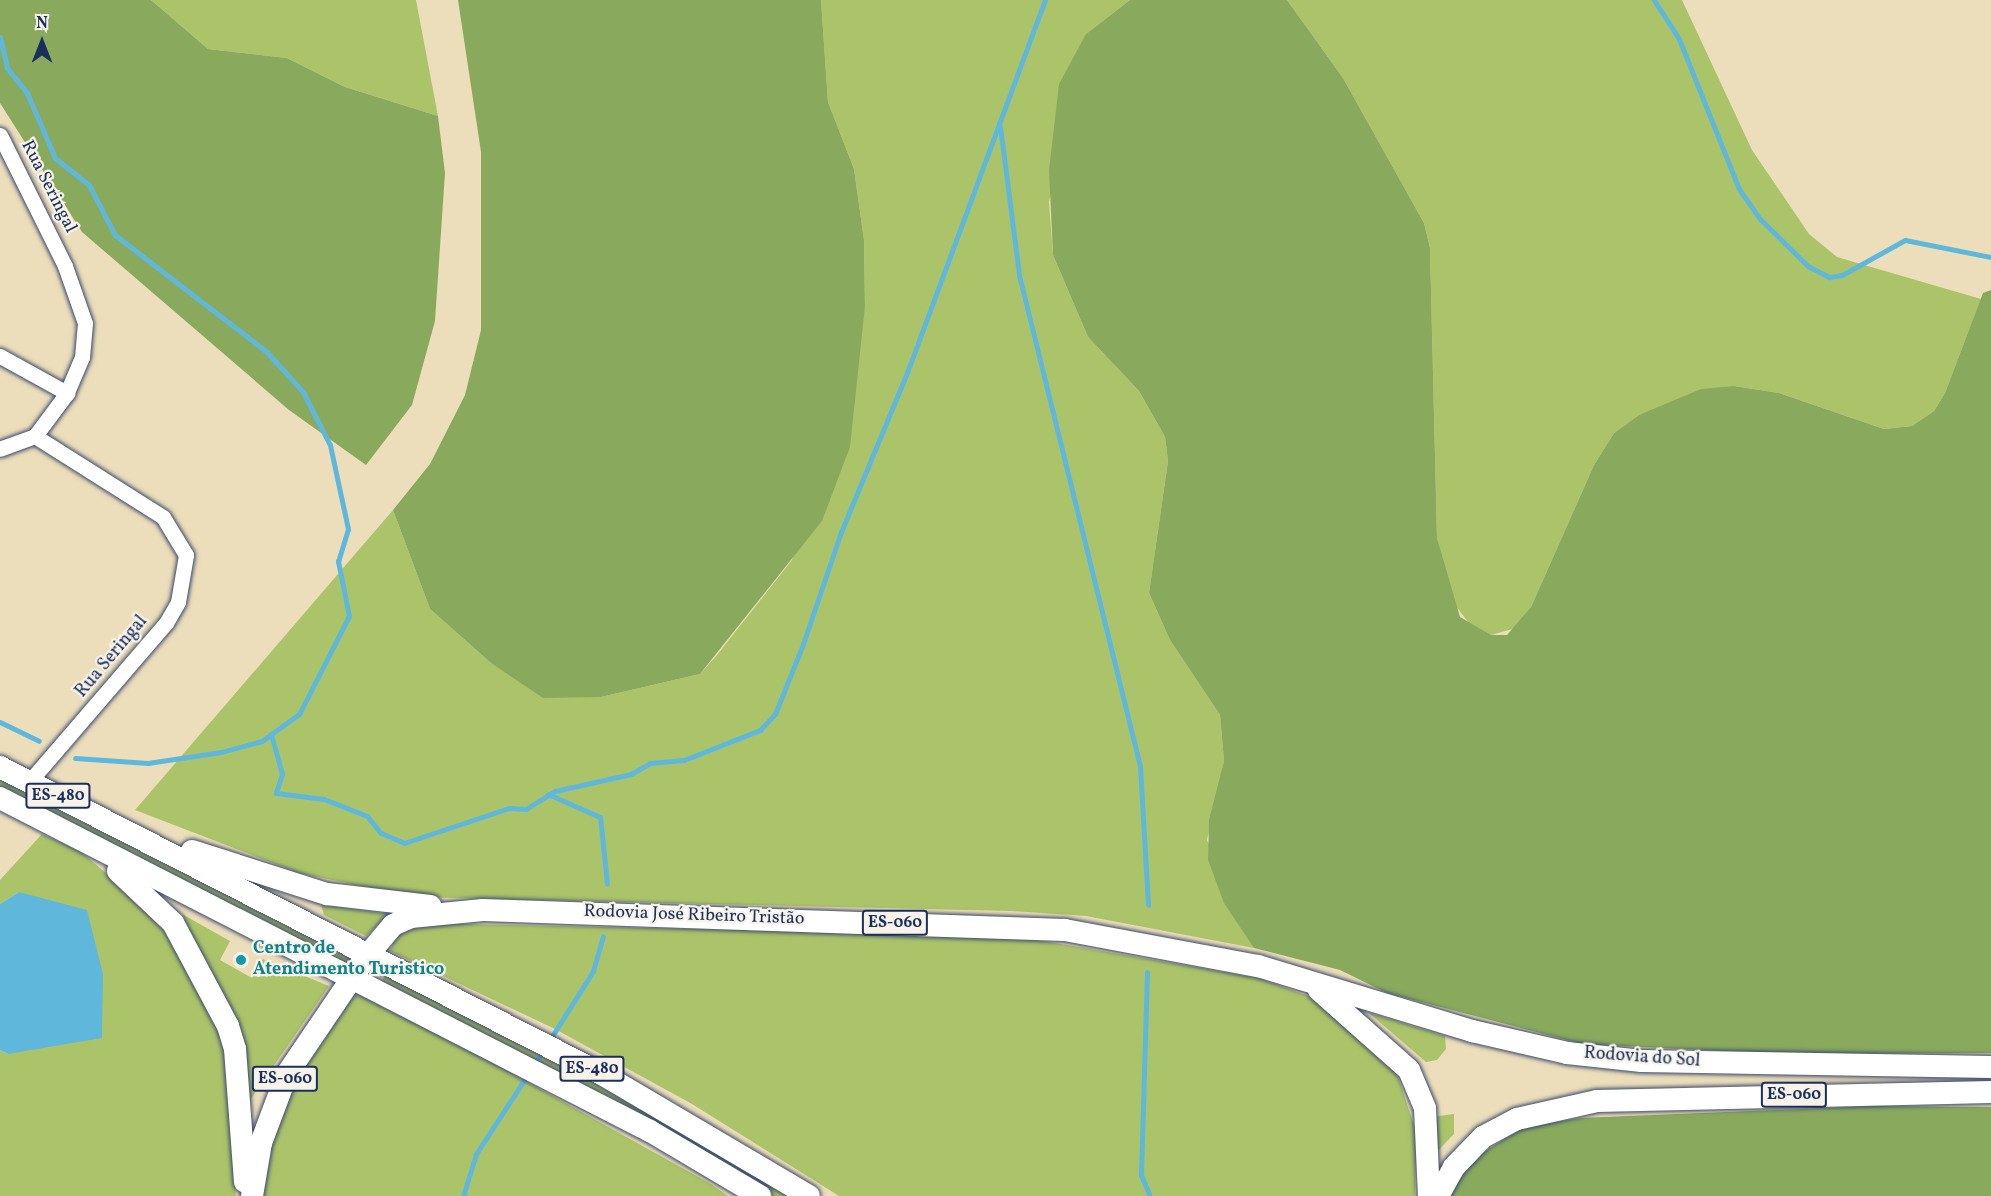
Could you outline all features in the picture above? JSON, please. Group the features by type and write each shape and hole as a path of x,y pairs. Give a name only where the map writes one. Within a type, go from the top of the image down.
{"main road":[{"name":"ES-480","path":"0,767 116,824 367,956 602,1074 809,1196"},
{"name":"ES-480","path":"0,798 650,1131 760,1196"},
{"path":"116,824 327,894 483,910"},
{"path":"90,846 158,904 210,984 235,1049 246,1196"},
{"name":"Rodovia José Ribeiro Tristão","path":"252,1196 270,1110 287,1074 367,956 393,925 411,917 483,910 1065,930 1162,945 1303,979"},
{"path":"1303,979 1338,1002 1409,1070 1425,1108 1428,1196"},
{"name":"Rodovia do Sol","path":"1303,979 1472,1031 1567,1053 1642,1061 1991,1067"},
{"name":"Rodovia do Sol","path":"1438,1196 1454,1167 1483,1137 1517,1119 1597,1101 1991,1092"}],"street":[{"name":"Rua Seringal","path":"0,135 79,300 85,341 67,393 35,436 163,517 186,555 183,584 166,623 29,782"},
{"path":"0,356 67,393"},
{"path":"0,449 35,436"}],"green space":[{"path":"0,0 151,0 208,49 287,58 345,87 438,116 445,173 435,321 412,405 366,465 289,410 82,232 0,103"},
{"path":"151,0 416,0 438,116 345,87 287,58 208,49"},
{"path":"458,0 821,0 828,102 854,169 864,240 865,306 850,447 822,521 700,674 601,697 543,698 491,663 430,609 393,510 430,464 465,395 481,330 481,152"},
{"path":"821,0 1130,0 1086,34 1049,202 1053,255 1088,337 1139,391 1165,437 1168,461 1149,593 1170,640 1220,715 1224,761 1207,840 1254,948 1086,916 1011,911 414,897 299,873 135,810 393,510 430,609 491,663 601,697 700,674 717,655 792,560 865,306 864,240 854,169 828,102"},
{"path":"1130,0 1287,0 1343,78 1424,223 1430,248 1437,538 1460,617 1491,635 1507,635 1531,607 1594,465 1614,433 1639,415 1701,389 1734,386 1779,393 1884,429 1912,426 1934,411 1945,393 1983,293 1991,290 1991,1053 1784,1054 1582,1044 1387,993 1340,970 1254,948 1224,903 1208,860 1209,820 1224,761 1220,715 1170,640 1149,593 1168,461 1165,437 1139,391 1088,337 1053,255 1049,170 1059,84 1086,34"},
{"path":"1287,0 1682,0 1752,150 1809,234 1837,257 1981,299 1945,393 1934,411 1912,426 1884,429 1779,393 1734,386 1639,415 1614,433 1594,465 1531,607 1516,628 1491,635 1472,627 1452,601 1437,538 1430,248 1424,223 1343,78"},
{"path":"0,780 350,958 346,966 0,790"},
{"path":"42,834 81,852 160,919 226,1046 236,1196 0,1196 0,1050 8,1054 19,892 0,904 0,880"},
{"path":"321,905 389,914 366,936 324,915"},
{"path":"182,914 230,941 220,960 252,978 263,959 329,986 248,1103 241,1037"},
{"path":"422,923 1015,936 1258,978 1308,996 1360,1031 1395,1068 1416,1131 1415,1196 839,1196 692,1104 555,1029 390,951 396,936"},
{"path":"385,975 659,1117 788,1196 772,1196 729,1166 381,984"},
{"path":"369,994 711,1184 728,1196 262,1196 269,1149 294,1082 348,996"},
{"path":"1369,1013 1445,1036 1446,1049 1437,1060 1426,1062"},
{"path":"1873,1106 1991,1107 1991,1196 1444,1196 1481,1154 1522,1128 1580,1118"},
{"path":"1454,1114 1454,1134 1429,1160 1424,1118"}],"water":[{"path":"19,892 87,910 103,974 102,1038 8,1054 0,1050 0,904"}],"waterway":[{"path":"271,734 282,774 276,793 324,799 367,816 381,833 404,843 509,808 526,809 555,791 631,774 650,763 684,760 760,730 775,714 803,644 841,532 908,370 1045,0"},
{"path":"1654,0 1679,39 1739,189 1761,220 1808,266 1829,277 1842,275 1905,240 1991,257"},
{"path":"0,37 7,68 27,93 55,158 89,185 115,235 267,352 303,392 330,445 348,529 338,561 349,616 299,714 262,741 221,752 148,763 75,758"},
{"path":"1000,126 1019,275 1140,766 1148,905"},
{"path":"0,722 39,741"},
{"path":"548,794 600,817 607,884"},
{"path":"549,1041 593,971 603,936"},
{"path":"1147,972 1141,1175 1150,1196"},
{"path":"533,1066 544,1049"},
{"path":"463,1196 476,1154 528,1074"}],"place":[{"name":"Centro de Atendimento Turistico","path":"241,960"}]}
